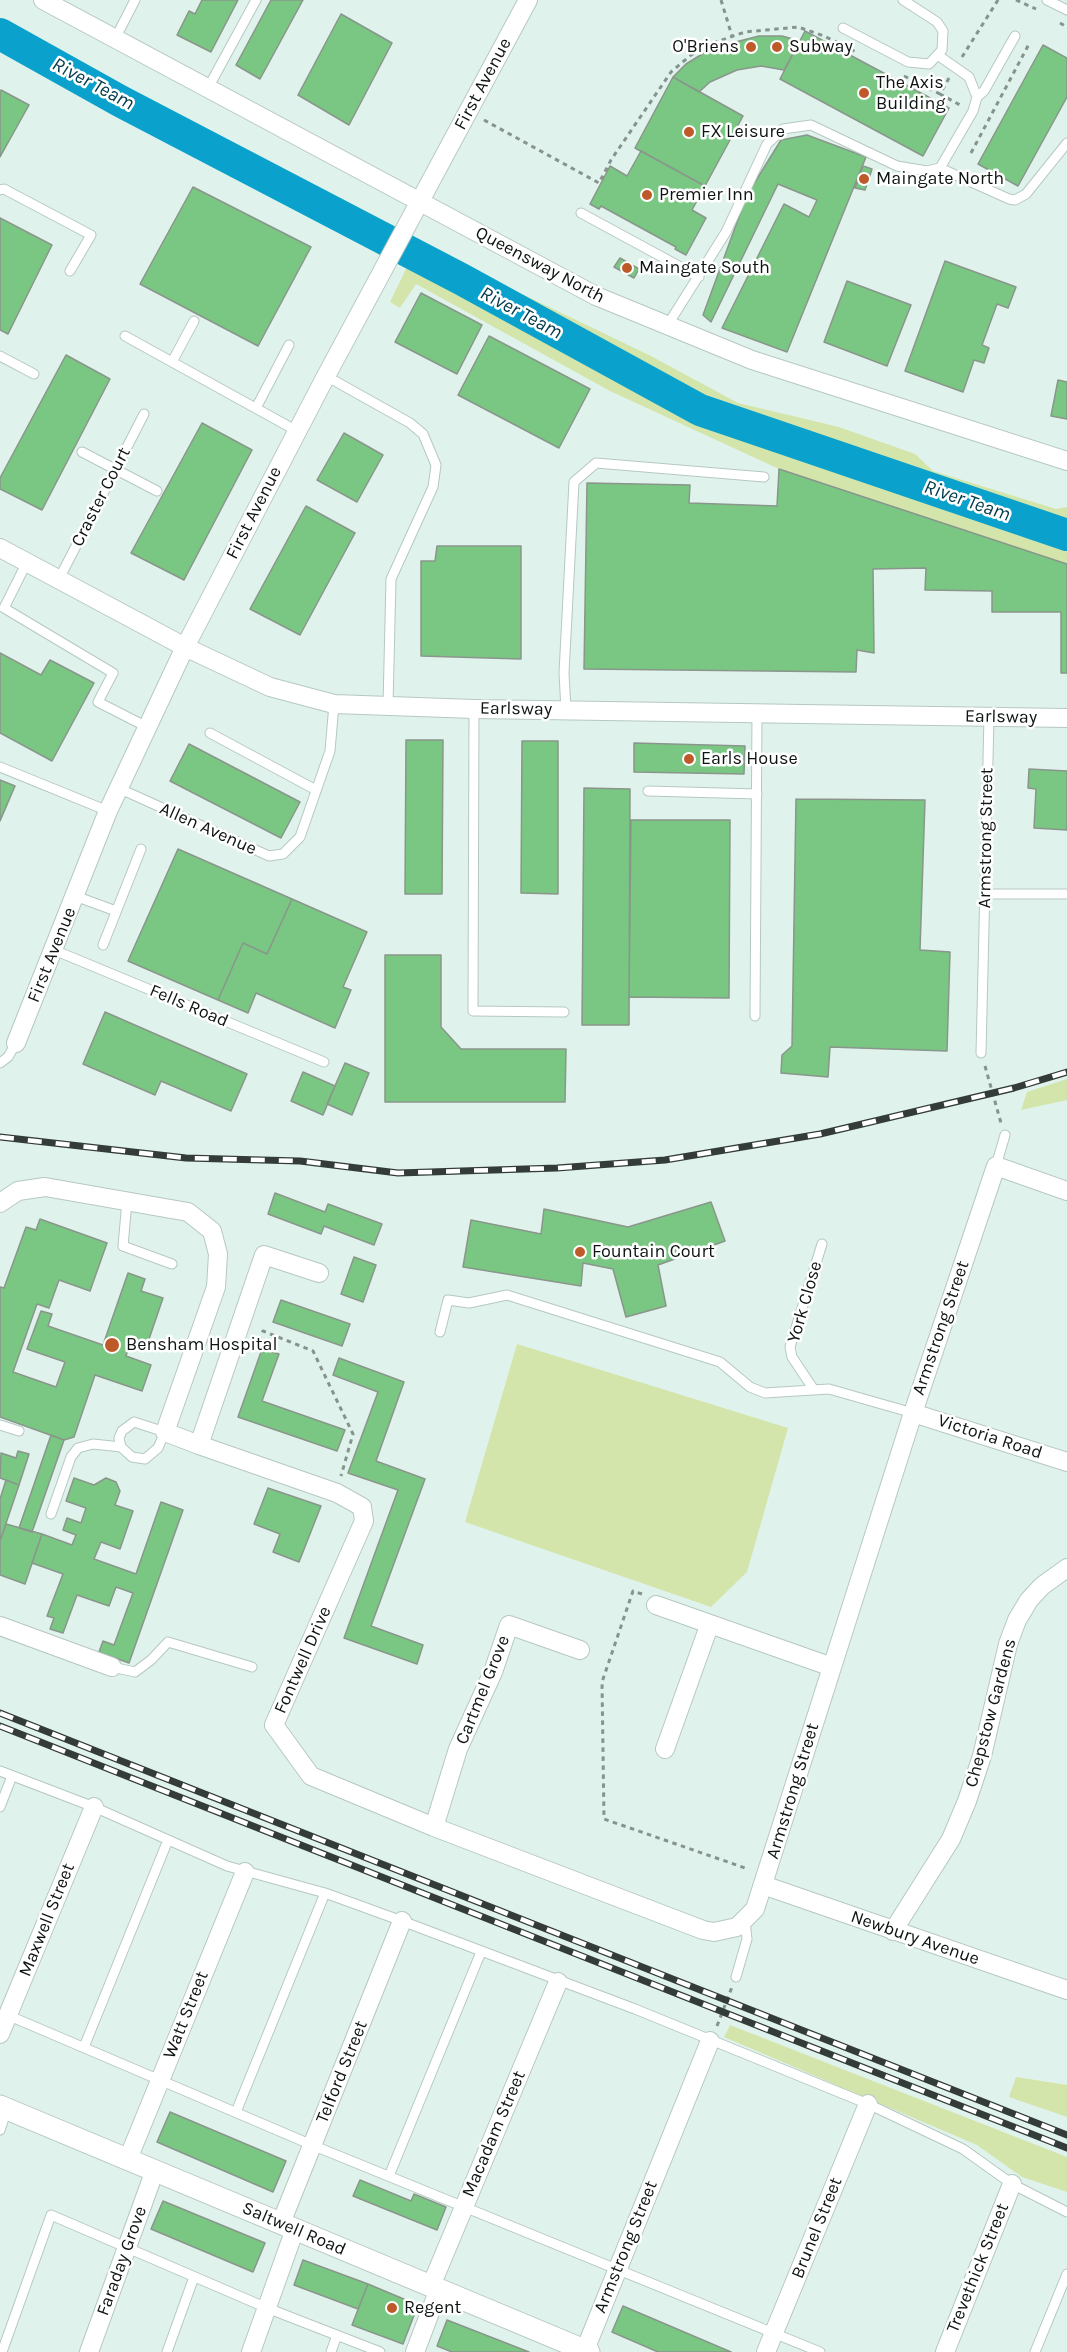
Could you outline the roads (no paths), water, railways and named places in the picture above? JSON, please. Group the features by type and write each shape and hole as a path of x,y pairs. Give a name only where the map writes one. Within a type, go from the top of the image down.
{"street":[{"name":"Queensway North","path":"43,0 596,296 752,360 1067,461"},
{"name":"First Avenue","path":"16,1043 108,811 185,647 297,430 528,0"},
{"name":"Earlsway","path":"0,548 185,647 270,687 334,704 474,709 1067,718"},
{"path":"996,1166 1067,1191"},
{"name":"Armstrong Street","path":"746,1921 755,1909 765,1880 913,1413 996,1166"},
{"path":"0,1203 18,1191 45,1187 188,1212 212,1231 218,1254 216,1287 165,1432"},
{"path":"199,1445 264,1255 319,1273"},
{"name":"Victoria Road","path":"913,1413 1067,1462"},
{"name":"Fontwell Drive","path":"165,1432 337,1493 362,1507 364,1521 274,1725 311,1776 434,1827 703,1930 728,1930 746,1921"},
{"name":"Chepstow Gardens","path":"893,1931 951,1839 967,1801 982,1756 1008,1644 1017,1620 1029,1600 1067,1568"},
{"path":"656,1605 709,1626 832,1667"},
{"name":"Cartmel Grove","path":"434,1827 458,1749 493,1672 509,1625 580,1650"},
{"path":"0,1626 112,1667"},
{"path":"665,1749 709,1626"},
{"name":"Maxwell Street","path":"0,2034 4,2014 94,1807"},
{"name":"Watt Street","path":"128,2159 244,1872"},
{"name":"Newbury Avenue","path":"765,1880 893,1931 1067,1990"},
{"name":"Telford Street","path":"251,2352 267,2308 312,2145 402,1921"},
{"name":"Macadam Street","path":"415,2352 464,2206 558,1982"},
{"name":"Armstrong Street","path":"579,2350 617,2269 710,2041"},
{"name":"Brunel Street","path":"766,2352 868,2104"},
{"name":"Saltwell Road","path":"4,2108 579,2350"},
{"name":"Faraday Grove","path":"89,2352 155,2170"},
{"name":"Trevethick Street","path":"945,2352 1012,2184"}],"lane":[{"path":"115,39 135,0"},
{"path":"208,88 256,0"},
{"path":"843,27 914,64 929,64 939,56 945,43 940,26 903,0"},
{"path":"1047,0 1067,10"},
{"path":"940,168 973,111 977,97 984,91 1015,36"},
{"path":"939,56 969,77 977,97"},
{"path":"667,327 737,212 761,154 774,135 783,129 794,125 812,125 897,166 927,171 940,168 1009,200 1015,200 1026,194 1067,143"},
{"path":"0,190 4,189 91,235 70,271"},
{"path":"581,213 699,277"},
{"path":"172,362 194,321"},
{"path":"125,336 297,430"},
{"path":"256,408 289,345"},
{"path":"0,356 34,374"},
{"path":"326,376 410,423 423,434 436,465 433,487 391,579 388,705"},
{"name":"Craster Court","path":"59,579 144,414"},
{"path":"82,452 157,491"},
{"path":"566,710 564,674 574,482 596,463 764,477"},
{"path":"27,562 4,608 113,673 98,702 147,727"},
{"name":"Allen Avenue","path":"118,788 269,856 283,854 300,837 330,751 334,704"},
{"path":"474,709 473,1011 564,1011"},
{"path":"754,1016 757,713"},
{"name":"Armstrong Street","path":"981,1053 989,717"},
{"path":"210,733 316,790"},
{"path":"0,767 108,811"},
{"path":"648,791 757,794"},
{"path":"104,945 141,849"},
{"path":"985,894 1067,894"},
{"path":"75,896 116,911"},
{"name":"Fells Road","path":"54,950 324,1062"},
{"path":"0,1063 8,1057 16,1043"},
{"name":"Armstrong Street","path":"996,1166 1005,1135"},
{"path":"127,1201 123,1246 172,1264"},
{"name":"York Close","path":"814,1390 792,1357 790,1347 822,1244"},
{"path":"440,1332 448,1300 469,1304 507,1294 720,1362 750,1387 765,1393 829,1389 913,1413"},
{"path":"134,1422 165,1432 158,1448 145,1459 132,1457 121,1447 119,1438 122,1431 134,1422"},
{"path":"0,1425 19,1431"},
{"path":"51,1514 71,1457 78,1448 93,1444 121,1447"},
{"path":"112,1667 135,1672 151,1660 168,1642 252,1667"},
{"path":"0,1771 94,1807 244,1872 325,1893 402,1921 558,1982 635,2009 868,2104 963,2149 1012,2184 1067,2212"},
{"path":"0,1807 12,1776"},
{"path":"84,2047 168,1840"},
{"path":"236,2112 325,1893"},
{"path":"736,1977 747,1939 746,1921"},
{"path":"389,2176 481,1952"},
{"path":"4,2014 312,2145 820,2352"},
{"path":"0,2130 4,2108"},
{"path":"3,2352 51,2215 267,2308 380,2352"},
{"path":"1035,2352 1067,2274"},
{"path":"167,2352 194,2277"},
{"path":"331,2352 337,2335"}],"waterway":[{"name":"River Team","path":"0,34 120,101 461,279 700,410 1067,535"}],"railway":[{"path":"0,1137 186,1158 300,1161 398,1173 557,1168 665,1160 820,1134 1014,1088 1067,1072"},
{"path":"0,1713 1067,2135"},
{"path":"0,1726 1067,2148"}],"place":[{"name":"O'Briens","path":"751,47"},
{"name":"Subway","path":"777,47"},
{"name":"The Axis Building","path":"864,93"},
{"name":"FX Leisure","path":"689,132"},
{"name":"Maingate North","path":"864,179"},
{"name":"Premier Inn","path":"647,195"},
{"name":"Maingate South","path":"627,268"},
{"name":"Earls House","path":"689,759"},
{"name":"Fountain Court","path":"580,1252"},
{"name":"Bensham Hospital","path":"112,1345"},
{"name":"Regent","path":"392,2308"}]}
